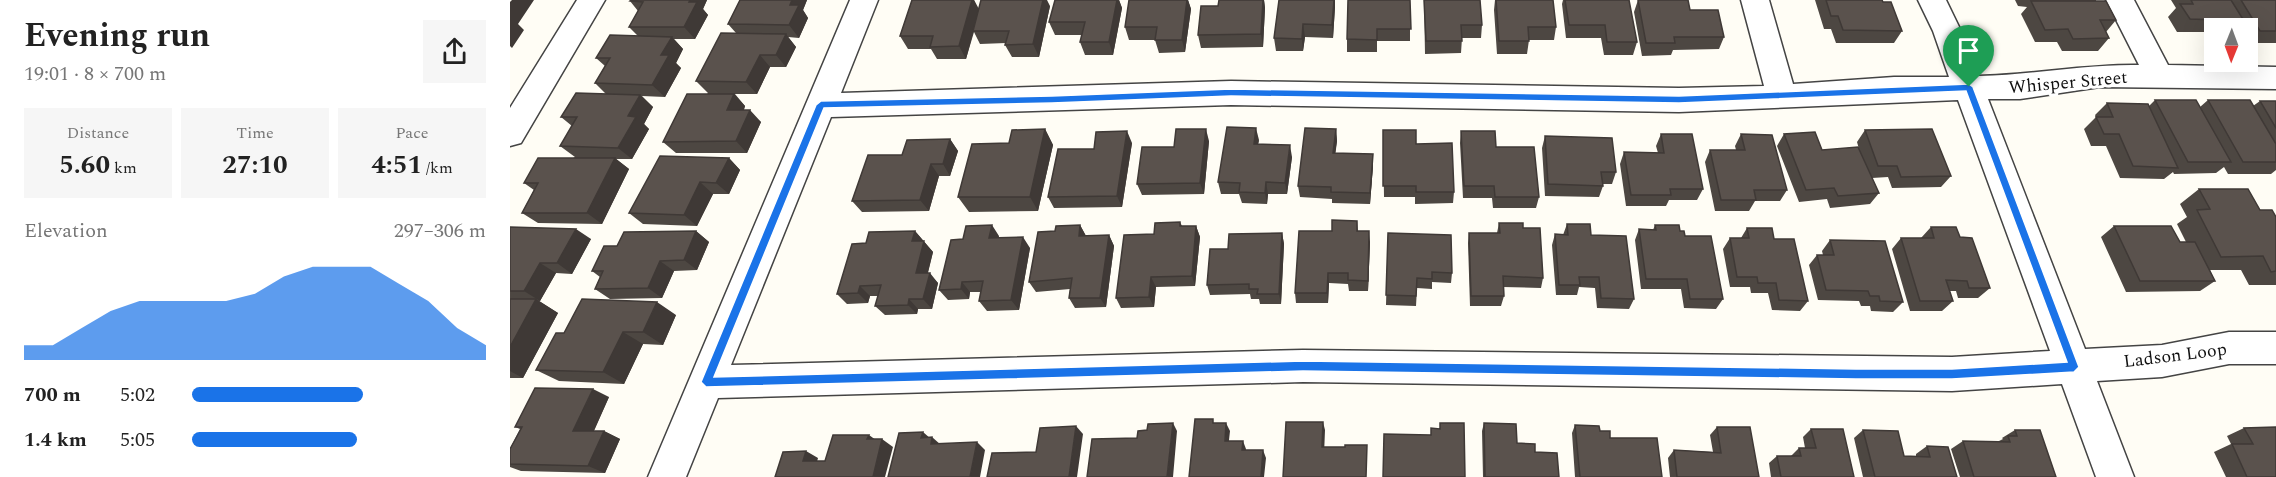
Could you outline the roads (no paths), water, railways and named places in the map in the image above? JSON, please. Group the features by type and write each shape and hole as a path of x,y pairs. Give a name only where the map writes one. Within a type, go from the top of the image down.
{"street":[{"path":"510,134 591,0"},
{"path":"667,477 864,0"},
{"path":"1755,0 1782,97"},
{"path":"1932,0 1969,87 2115,477"},
{"path":"1941,0 1947,31"},
{"path":"2120,0 2159,76"},
{"name":"Whisper Street","path":"821,105 1231,93 1679,100 2031,86 2100,76 2276,78"},
{"name":"Ladson Loop","path":"706,382 1303,366 1952,374 2162,361 2229,348 2276,348"}]}
